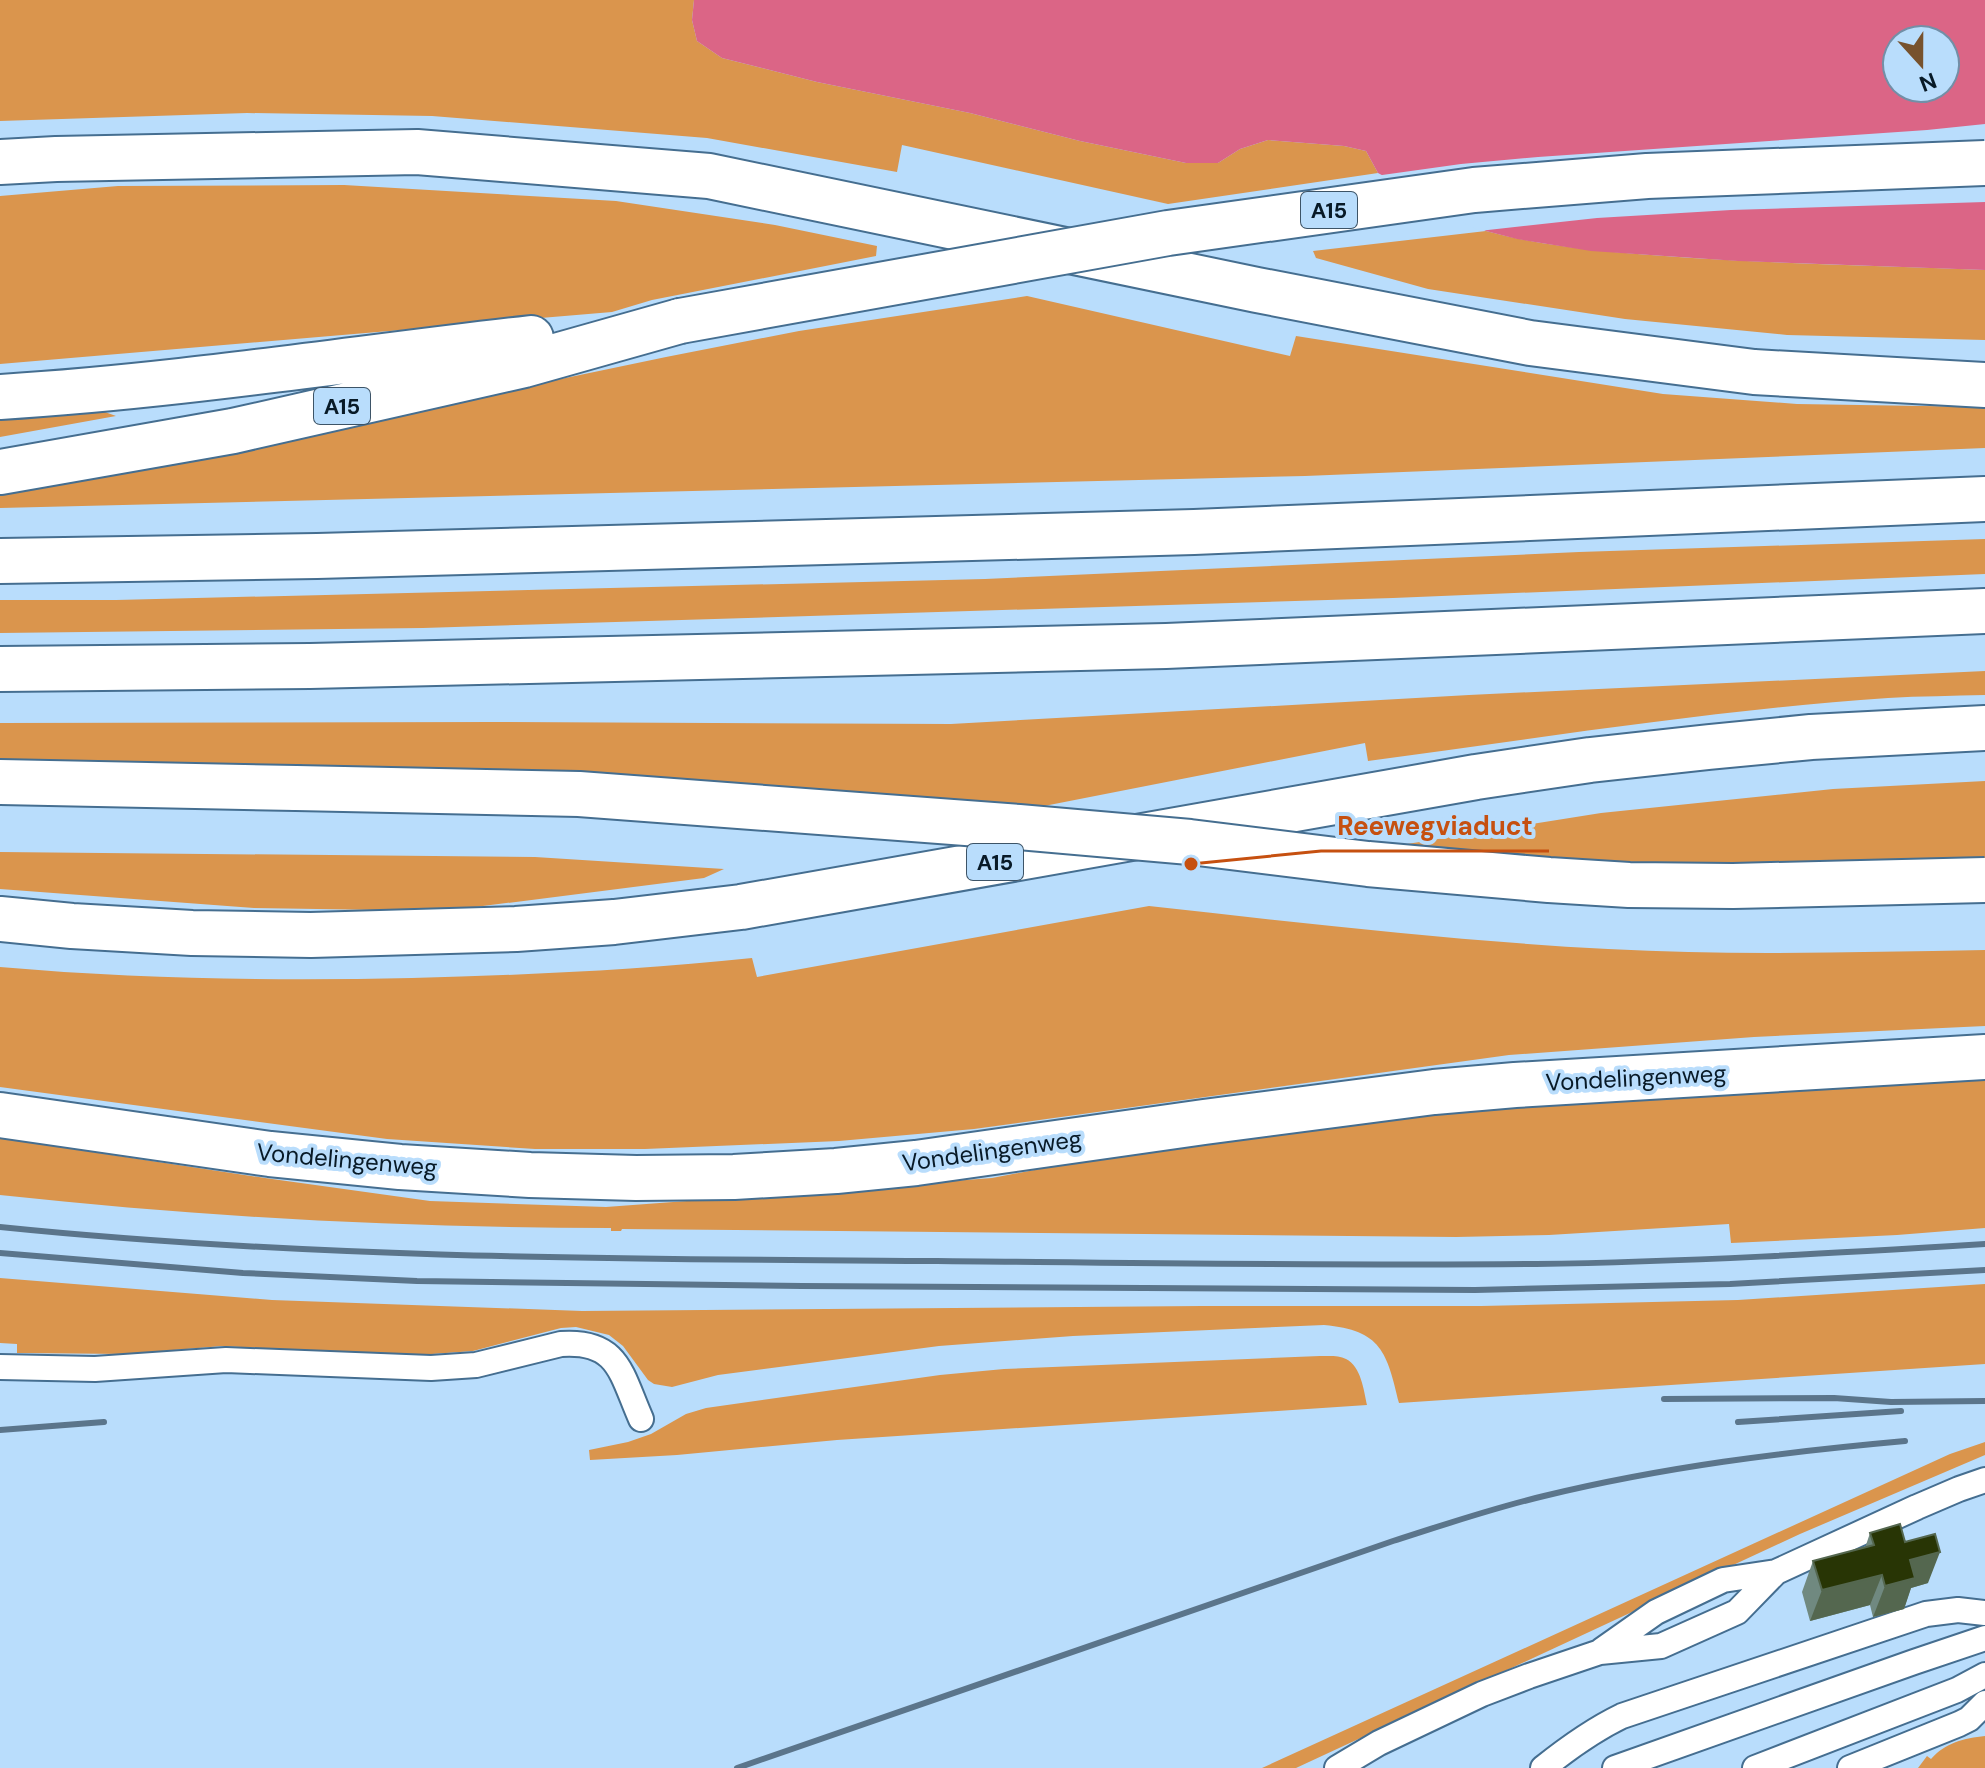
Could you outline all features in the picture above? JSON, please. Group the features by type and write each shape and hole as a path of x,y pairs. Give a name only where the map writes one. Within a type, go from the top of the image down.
{"main road":[{"path":"0,165 56,159 417,152 709,176 1257,290 1530,343 1754,372 1985,385"},
{"name":"A15","path":"0,397 235,375 680,321 1168,233 1474,190 1647,176 1985,163"},
{"name":"A15","path":"0,472 233,431 524,365 680,321"},
{"path":"0,561 317,556 1162,533 1985,499"},
{"path":"0,669 310,666 1166,646 1985,611"},
{"name":"A15","path":"0,919 192,933 311,935 516,929 614,922 741,907 1576,762 1811,737 1985,728"},
{"name":"A15","path":"0,782 579,794 1034,828 1190,842 1368,864 1629,885 1733,886 1985,880"},
{"name":"Vondelingenweg","path":"0,1115 270,1154 400,1167 606,1178 734,1177 916,1163 1434,1092 1985,1057"}],"lane":[{"path":"0,1367 95,1369 226,1360 431,1368 476,1365 574,1343 600,1348 611,1356 641,1419"},
{"path":"1600,1652 1656,1612 1723,1580 1776,1572 1917,1507 1985,1480"},
{"path":"1337,1768 1379,1743 1482,1694 1529,1676 1600,1652 1661,1646 1737,1612 1776,1572"},
{"path":"1543,1768 1571,1745 1622,1716 1926,1614 1958,1610 1985,1613"},
{"path":"1615,1768 1985,1638"},
{"path":"1755,1768 1957,1690 1985,1675"},
{"path":"1850,1768 1959,1724 1984,1706"}],"shaded area":[{"path":"0,0 694,0 692,20 697,41 722,58 817,82 970,113 1080,141 1186,163 1218,163 1240,149 1268,140 1344,146 1366,151 1378,173 1168,204 902,145 897,172 707,138 432,116 247,113 0,121"},
{"path":"694,0 1985,0 1985,270 1738,261 1591,251 1517,239 1486,231 1378,173 1366,151 1344,146 1268,140 1240,149 1218,163 1186,163 1080,141 970,113 817,82 722,58 697,41 692,20"},
{"path":"344,185 616,201 775,225 877,246 876,256 652,300 612,312 0,364 0,196 118,186"},
{"path":"1486,231 1562,246 1640,254 1985,270 1985,340 1787,335 1625,319 1428,289 1316,258 1313,251"},
{"path":"1027,296 1290,356 1296,336 1663,394 1797,404 1985,407 1985,448 1305,476 0,508 0,492 146,466 799,331"},
{"path":"91,407 116,416 0,437 0,413"},
{"path":"1985,539 1985,574 1393,598 423,628 0,633 0,600 116,600 985,579 1579,552"},
{"path":"1985,671 1985,695 1823,703 1628,725 1368,761 1365,743 1039,807 0,773 0,723 951,724 1469,695"},
{"path":"1985,781 1985,859 1812,866 1595,861 1382,848 1601,813 1833,789"},
{"path":"0,852 535,857 724,869 704,878 444,911 254,908 0,889"},
{"path":"1149,906 1436,936 1608,949 1749,953 1985,950 1985,1026 1754,1037 1509,1055 974,1129 839,1141 645,1149 535,1149 387,1139 0,1087 0,967 154,977 361,979 582,971 752,958 757,977"},
{"path":"1985,1079 1985,1228 1897,1235 1731,1243 1729,1224 1549,1235 1456,1237 611,1231 611,1228 305,1220 0,1195 0,1138 430,1201 606,1207 992,1178 1144,1149 1610,1097"},
{"path":"0,1278 272,1300 582,1311 1481,1306 1738,1300 1985,1284 1985,1364 1399,1403 1390,1370 1379,1347 1358,1332 1324,1325 1073,1336 939,1346 718,1375 672,1387 648,1380 623,1346 609,1335 576,1327 561,1328 473,1351 432,1354 388,1355 222,1346 126,1354 17,1353 17,1344 0,1343"},
{"path":"1340,1357 1351,1362 1361,1379 1367,1405 837,1440 590,1460 589,1450 651,1434 686,1414 706,1408 1004,1369"},
{"path":"1985,1442 1985,1455 1800,1534 1296,1768 1262,1768 1950,1454"},
{"path":"1985,1736 1985,1768 1918,1768 1927,1756 1931,1759 1949,1745"}],"pier":[{"path":"1985,124 1985,202 1731,210 1597,218 1479,231 1375,176 1538,157"}],"building":[{"path":"1900,1524 1905,1542 1935,1534 1940,1552 1910,1560 1915,1578 1885,1586 1882,1575 1822,1590 1813,1561 1874,1545 1870,1533"}],"railway":[{"path":"0,1227 234,1246 468,1255 1237,1264 1592,1263 1985,1244"},
{"path":"0,1253 243,1273 417,1281 802,1286 1475,1290 1730,1284 1985,1270"},
{"path":"1664,1399 1985,1401"},
{"path":"1738,1422 1901,1411"},
{"path":"0,1430 104,1422"},
{"path":"737,1768 1393,1541 1506,1506 1678,1469 1905,1441"}],"place":[{"name":"Reewegviaduct","path":"1191,864"}]}
